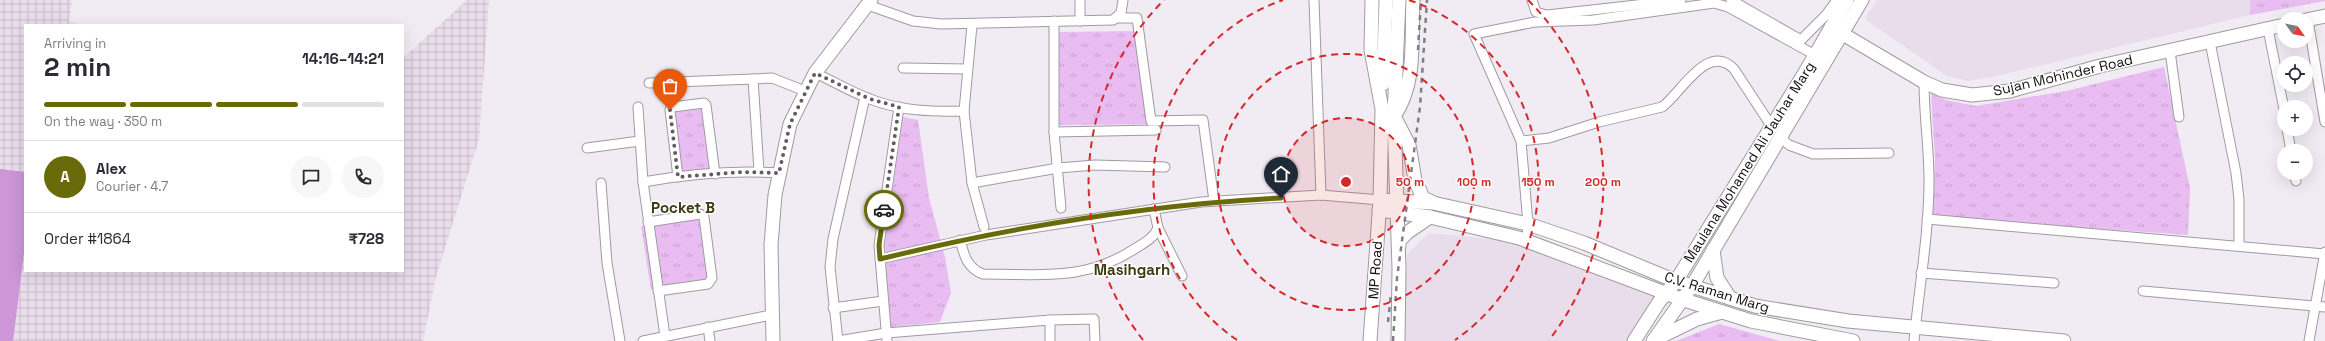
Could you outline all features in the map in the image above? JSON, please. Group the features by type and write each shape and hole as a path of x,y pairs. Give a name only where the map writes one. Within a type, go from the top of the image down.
{"main road":[{"path":"1372,0 1371,50 1382,109"},
{"path":"1386,0 1390,58"},
{"path":"1382,109 1399,0"},
{"path":"1413,0 1408,88 1403,103 1394,116 1409,145 1415,180 1423,198 1433,202"},
{"name":"Maulana Mohamed Ali Jauhar Marg","path":"1653,341 1681,299 1692,286 1780,137 1836,30 1847,0"},
{"name":"Maulana Mohamed Ali Jauhar Marg","path":"1634,341 1659,302 1676,281 1815,55 1862,0"},
{"path":"773,341 771,316 771,245 779,173 790,124 815,73 870,3"},
{"path":"2313,19 2325,16"},
{"name":"Sujan Mohinder Road","path":"1836,30 1924,82 1942,90 1972,95 2010,91 2100,66 2277,27"},
{"name":"MP Road","path":"1390,58 1394,116 1399,269 1398,341"},
{"name":"MP Road","path":"1370,341 1379,205 1382,109"},
{"name":"C.V. Raman Marg","path":"1379,205 1433,202 1528,224 1584,243 1676,281 1755,306 1848,321 2064,341"},
{"name":"C.V. Raman Marg","path":"1397,205 1430,217 1527,241 1667,294 1751,321 1853,341"},
{"path":"1399,269 1399,241 1408,232 1430,217"},
{"path":"1713,250 1717,278 1730,298"},
{"path":"1653,341 1684,324 1722,312"}],"street":[{"path":"1080,0 1080,21"},
{"path":"1117,18 1123,8 1123,0"},
{"path":"1314,0 1321,195"},
{"path":"1532,0 1536,12 1546,16 1681,0"},
{"path":"1731,0 1801,40 1826,15 1836,0"},
{"path":"870,3 912,20 941,24 972,25 1137,18 1151,121 1203,120 1214,201"},
{"path":"1527,241 1528,224 1521,141 1474,34 1535,22 1593,20 1714,3 1728,7 1815,55"},
{"path":"1054,22 1054,132 1061,208"},
{"path":"972,25 964,111 972,183 984,227"},
{"path":"2268,29 2282,100"},
{"path":"2210,42 2236,173 2239,199 2239,246"},
{"path":"2312,48 2325,122"},
{"path":"2170,51 2179,116"},
{"path":"1521,141 1549,138 1599,122 1662,107 1671,101 1686,80 1700,68 1716,62 1729,64 1734,69 1772,127"},
{"path":"903,68 968,69"},
{"path":"815,73 865,97 899,107 937,112 964,111"},
{"path":"649,83 772,78 805,91"},
{"path":"753,79 759,171"},
{"path":"1914,341 1927,220 1929,180 1924,117 1924,82"},
{"path":"865,97 833,239 830,267 833,308 838,341 1050,320 1094,319 1095,341"},
{"path":"678,177 670,110 672,108 704,103 706,105 715,174"},
{"path":"638,107 643,182 665,336"},
{"path":"886,337 879,245 899,107"},
{"path":"1054,132 1156,130"},
{"path":"1780,137 1793,146 1813,154 1889,153"},
{"path":"587,148 640,141"},
{"path":"972,183 1058,168 1095,165 1165,167"},
{"path":"643,182 678,177 759,171 779,173"},
{"path":"601,183 607,263 620,341"},
{"path":"880,259 960,240 1214,201 1321,195 1379,205"},
{"path":"1154,209 1158,228 1182,276"},
{"path":"648,222 700,214 704,217 712,278 708,284 658,291"},
{"path":"1927,220 2325,253 2309,341"},
{"path":"960,240 968,264 975,271 983,274 1069,274 1117,260 1150,239 1158,228"},
{"path":"1921,273 2054,283"},
{"path":"2143,291 2325,307"},
{"path":"833,308 883,301"},
{"path":"643,341 708,327 771,316"},
{"path":"1050,320 1050,341"},
{"path":"708,327 710,341"}],"shaded area":[{"path":"0,0 72,0 69,21 77,24 24,24 24,272 404,272 404,57 467,0 489,0 479,139 436,277 423,341 0,341"},
{"path":"1877,0 2250,0 2250,15 1993,77 1968,81 1947,76 1865,19"},
{"path":"0,169 24,172 24,253 13,341 0,341"},
{"path":"1429,233 1517,241 1659,296 1629,341 1404,341 1407,254"}],"green space":[{"path":"2250,0 2325,0 2325,1 2250,15"},
{"path":"1138,31 1153,124 1057,125 1058,32"},
{"path":"2164,67 2190,188 2188,235 2004,222 1933,214 1935,158 1931,93 1946,100 1976,106 2066,91"},
{"path":"704,105 714,176 679,178 672,111"},
{"path":"903,117 918,120 929,198 945,257 951,293 940,322 890,327 885,243"},
{"path":"700,217 709,281 651,290 641,226"},
{"path":"1719,324 1780,341 1676,341"}],"railway":[{"path":"1418,50 1421,0"},
{"path":"1393,341 1397,278 1420,107 1427,0"},
{"path":"1388,322 1391,294"}],"way so far":[{"path":"670,110 678,177 759,171 779,173 790,124 800,99 815,73 870,99 899,107 884,210"}],"district":[{"name":"Pocket B","path":"683,208"},
{"name":"Masihgarh","path":"1132,270"}],"route":[{"path":"884,210 879,245 880,259 986,235 1201,202 1281,198"}]}
